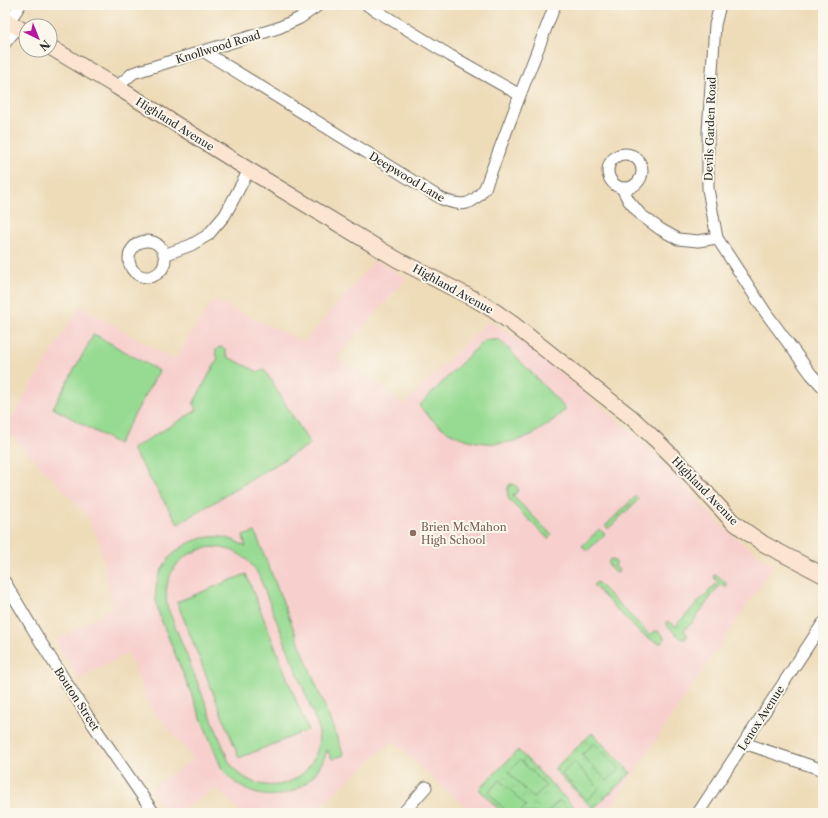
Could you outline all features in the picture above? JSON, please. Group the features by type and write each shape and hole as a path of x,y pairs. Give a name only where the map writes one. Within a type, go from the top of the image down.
{"street":[{"path":"5,43 14,25 20,5"},
{"name":"Knollwood Road","path":"117,87 133,73 278,28 300,18 319,5"},
{"path":"368,5 451,56 520,95"},
{"name":"Deepwood Lane","path":"203,51 442,199 452,203 463,204 471,202 478,197 485,188 555,5"},
{"name":"Devils Garden Road","path":"720,5 715,25 708,132 708,189 717,238 766,313 810,374 823,387"},
{"name":"Highland Avenue","path":"58,51 249,170 398,260 478,301 514,324 632,418 682,466 732,521 764,544 823,575"},
{"path":"164,255 191,245 208,235 225,215 249,170"},
{"path":"624,188 624,192 629,201 641,215 660,229 678,239 698,241 717,238"},
{"name":"Bouton Street","path":"5,582 40,642 154,813"},
{"name":"Lenox Avenue","path":"698,813 823,622"},
{"path":"744,743 823,770"},
{"path":"403,813 426,787"}],"shaded area":[{"name":"Brien McMahon High School","path":"375,260 407,278 336,358 382,386 403,405 487,322 507,330 625,426 658,457 722,526 742,543 774,565 607,813 472,813 393,741 311,813 241,813 216,788 177,813 166,813 150,788 194,759 150,708 128,653 78,680 56,641 113,607 99,541 86,514 5,428 80,306 174,360 214,300 304,342"}],"green space":[{"path":"94,334 159,371 118,444 53,408"},
{"path":"484,340 500,340 566,409 549,424 529,436 508,442 486,443 464,439 437,424 419,406"},
{"path":"221,347 226,350 226,356 258,372 264,369 273,381 273,384 310,444 178,524 132,449 197,410 193,404 218,358 216,350"},
{"path":"510,484 513,484 518,488 517,492 513,496 552,535 548,539 510,501 507,492"},
{"path":"636,496 639,499 608,529 605,526"},
{"path":"599,529 605,534 587,551 582,546"},
{"path":"255,532 344,755 332,759 327,750 319,768 308,781 295,790 280,795 264,795 248,791 234,781 221,767 160,617 156,603 158,578 169,558 178,550 187,544 209,537 228,538 246,547 243,536","holes":["212,547 240,554 250,563 259,576 318,726 318,745 312,761 302,774 289,782 274,785 258,784 242,776 229,762 167,606 167,584 171,574 182,559 201,549"]},
{"path":"610,559 616,562 615,566 619,570 618,573 610,568"},
{"path":"246,574 308,730 239,758 177,602"},
{"path":"714,575 717,575 726,583 727,587 720,584 692,623 684,630 687,637 682,639 666,625 666,622 670,622 675,626 718,582"},
{"path":"597,582 650,635 655,631 658,631 664,637 664,641 661,643 655,641 638,631 593,585"},
{"path":"592,733 631,773 593,809 554,769"},
{"path":"594,743 620,769 607,781 582,755"},
{"path":"518,750 580,813 502,813 479,789"},
{"path":"520,760 546,786 533,798 508,772"},
{"path":"574,762 599,788 587,800 562,774"},
{"path":"500,780 526,806 519,813 508,813 488,792"},
{"path":"560,800 572,813 548,813 548,812"}],"place":[{"name":"Brien McMahon High School","path":"413,533"}]}
